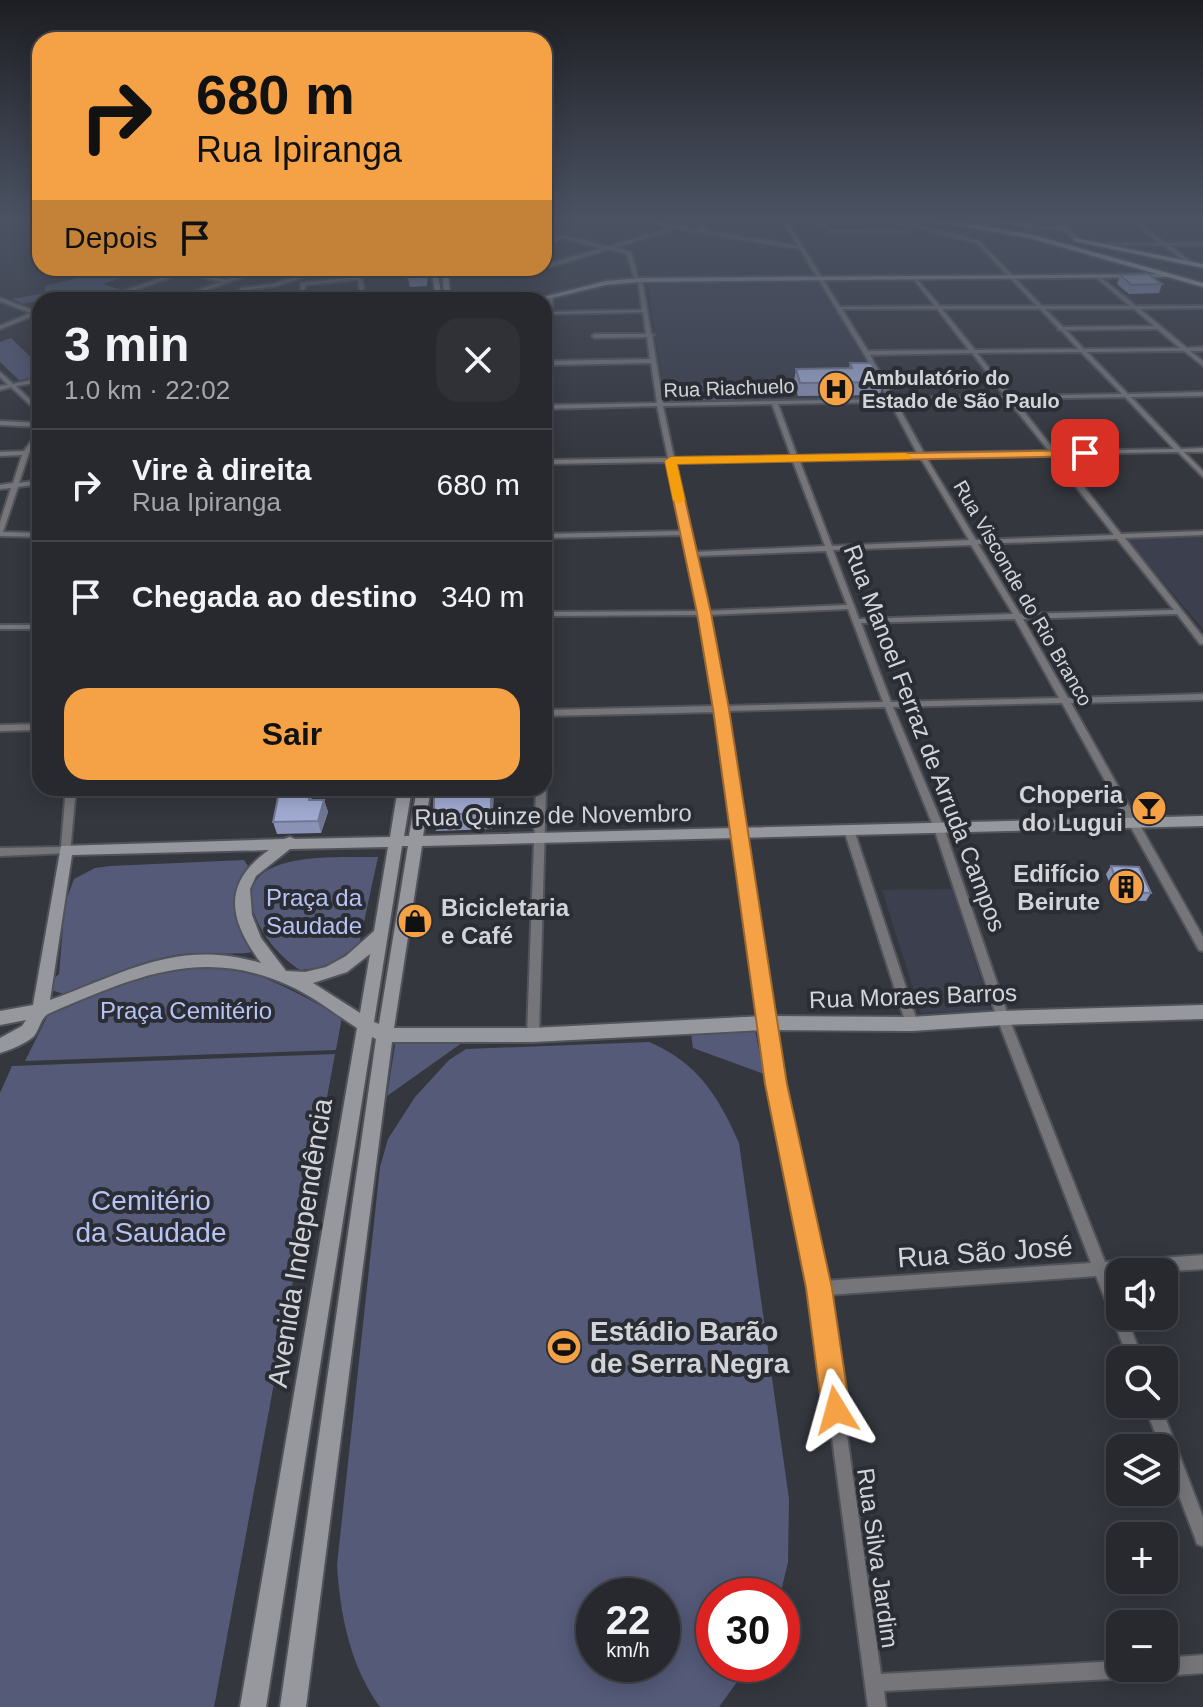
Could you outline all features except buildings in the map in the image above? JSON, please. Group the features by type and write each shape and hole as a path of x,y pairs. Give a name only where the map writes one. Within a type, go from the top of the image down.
{"main road":[{"name":"Avenida Independência","path":"256,1700 403,796"},
{"path":"293,1707 385,1035 423,796"},
{"name":"Rua Quinze de Novembro","path":"66,850 1203,821"},
{"path":"290,842 254,869 244,882 241,895 250,932 269,964 365,1026 385,1035"},
{"path":"0,1046 28,1031 40,1010 66,850"},
{"path":"0,1018 40,1010 158,964 229,960 287,977 321,976 342,968 360,956 382,932"},
{"name":"Rua Moraes Barros","path":"385,1035 533,1035 766,1023 912,1024 1203,1012"}],"street":[{"name":"Rua Silva Jardim","path":"642,298 651,335 660,406 721,709 776,1084 819,1288 877,1707"},
{"name":"Rua Visconde do Rio Branco","path":"832,298 1017,615 1203,947"},
{"path":"929,298 1203,642"},
{"path":"1030,298 1203,475"},
{"path":"1122,298 1203,364"},
{"path":"0,299 32,312"},
{"path":"838,308 1203,307"},
{"path":"552,313 645,311"},
{"path":"0,328 32,316"},
{"path":"1060,329 1159,327"},
{"path":"595,336 651,335"},
{"path":"865,353 1203,349"},
{"path":"552,363 653,361"},
{"path":"0,374 32,405"},
{"path":"0,388 32,381"},
{"name":"Rua Riachuelo","path":"552,409 1203,394"},
{"name":"Rua Manoel Ferraz de Arruda Campos","path":"774,402 827,549 939,828 1003,1018 1131,1346"},
{"path":"0,423 32,425"},
{"path":"32,444 14,485 0,533 32,535"},
{"path":"552,462 796,460 1203,450"},
{"path":"0,454 26,453"},
{"path":"0,487 32,483"},
{"path":"552,536 685,533"},
{"path":"690,554 1203,533"},
{"path":"552,614 704,613 851,607"},
{"path":"857,621 1179,612"},
{"path":"0,627 32,627"},
{"path":"552,713 1203,697"},
{"path":"0,728 32,727"},
{"path":"66,850 70,796"},
{"path":"533,1035 541,796"},
{"path":"849,830 912,1024"},
{"name":"Rua Quinze de Novembro","path":"0,852 66,850"},
{"name":"Rua São José","path":"819,1288 1203,1262"},
{"path":"1157,1418 1203,1538"},
{"path":"1178,1666 1203,1664"},
{"path":"873,1683 1106,1670"}],"shaded area":[{"path":"650,298 829,298 887,398 665,403"},
{"path":"1203,536 1203,629 1126,538"},
{"path":"952,889 991,1011 921,1013 882,890"}],"green space":[{"path":"32,298 32,302 23,304 12,299"},
{"path":"11,338 32,358 32,378 19,380 0,362 0,342"},
{"path":"729,383 735,400 684,400 681,384"},
{"name":"Praça da Saudade","path":"378,857 359,945 325,967 300,970 267,938 254,913 251,892 259,877 274,867 294,861"},
{"path":"244,860 248,866 237,887 236,908 251,952 190,953 166,957 136,965 63,994 49,989 48,984 59,974 63,909 74,879 95,868 110,866"},
{"name":"Praça Cemitério","path":"224,964 270,980 342,1017 336,1050 25,1061 50,1011 165,967"},
{"path":"755,1030 764,1074 693,1048 691,1033"},
{"path":"396,1039 466,1040 387,1096"},
{"name":"Estádio Barão de Serra Negra","path":"649,1042 680,1060 704,1083 739,1143 789,1499 788,1562 784,1578 696,1578 696,1682 737,1682 719,1707 380,1707 361,1674 344,1621 337,1565 380,1167 388,1139 415,1097 449,1060 466,1049"},
{"name":"Cemitério da Saudade","path":"335,1054 214,1707 0,1707 0,1093 12,1066"}],"slow traffic":[{"path":"679,500 671,461 906,457"}],"place":[{"name":"Ambulatório do Estado de São Paulo","path":"836,389"},
{"name":"Choperia do Lugui","path":"1149,808"},
{"name":"Edifício Beirute","path":"1126,887"},
{"name":"Bicicletaria e Café","path":"415,921"},
{"name":"Estádio Barão de Serra Negra","path":"564,1347"}],"route":[{"path":"836,1410 819,1288 776,1084 721,709 671,461 1085,453"}]}
